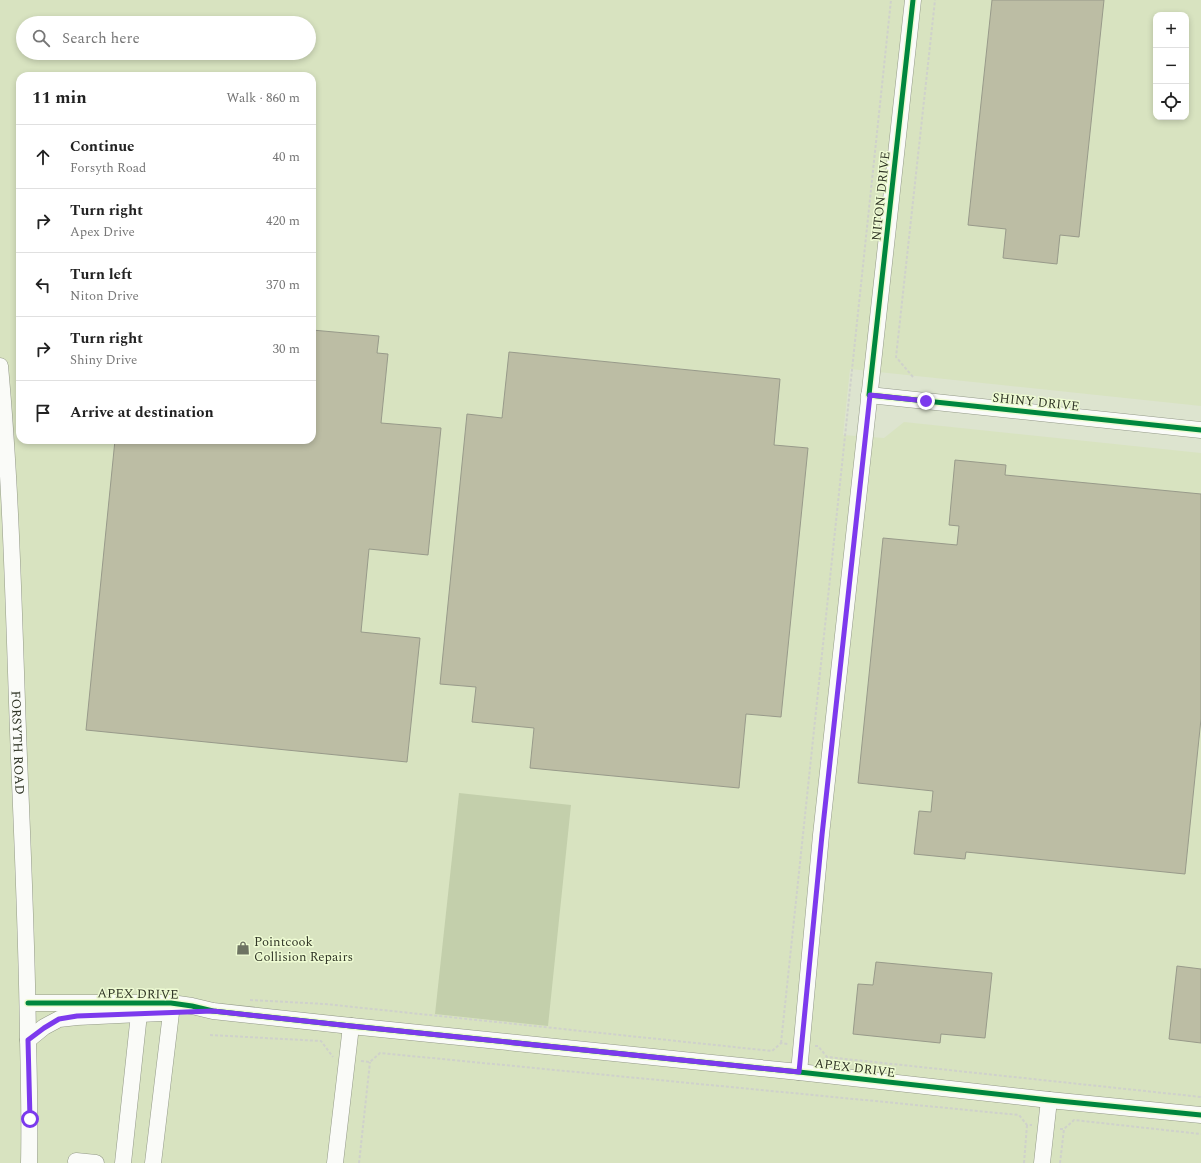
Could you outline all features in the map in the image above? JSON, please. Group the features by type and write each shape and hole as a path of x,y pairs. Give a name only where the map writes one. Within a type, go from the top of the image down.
{"street":[{"name":"NITON DRIVE","path":"799,1072 822,827 913,0"},
{"name":"FORSYTH ROAD","path":"0,366 5,419 11,537 28,1003 30,1119 29,1163"},
{"name":"SHINY DRIVE","path":"870,395 1201,430"},
{"name":"APEX DRIVE","path":"28,1003 171,1003 213,1011 1201,1115"},
{"name":"APEX DRIVE","path":"28,1040 59,1019 77,1016 213,1011"},
{"path":"153,1163 171,1013"},
{"path":"123,1163 139,1014"},
{"path":"335,1163 351,1026"},
{"path":"1042,1163 1049,1100"},
{"name":"FORSYTH ROAD","path":"30,1119 35,1163"},
{"path":"76,1161 96,1163"}],"path":[{"path":"248,1000 325,1004 772,1051 781,1043 891,0"},
{"path":"913,377 896,357 935,0"},
{"path":"210,1036 321,1041 334,1058 370,1062"},
{"path":"781,1043 818,1046 827,1057 1201,1097"},
{"path":"359,1163 370,1062 380,1053 1019,1115 1027,1125 1024,1163"},
{"path":"1060,1163 1064,1129 1074,1120 1201,1134"},
{"path":"1027,1125 1064,1129"}],"shaded area":[{"path":"0,0 1201,0 1201,406 850,369 843,435 884,438 904,422 1201,453 1201,1163 0,1163"},
{"path":"459,793 571,805 548,1026 435,1014"}],"building":[{"path":"992,0 1104,0 1079,237 1060,235 1057,264 1003,258 1006,229 968,225"},
{"path":"316,330 379,336 377,353 388,354 381,423 441,428 428,555 369,549 361,632 420,638 407,762 86,730 115,444 316,444"},
{"path":"509,352 780,379 774,445 808,448 781,717 746,714 739,788 530,768 534,728 472,722 476,687 440,684 467,414 502,418"},
{"path":"955,460 1006,465 1005,475 1201,494 1201,719 1185,874 966,852 965,859 914,854 919,811 931,812 933,791 858,783 883,538 957,545 959,526 949,525"},
{"path":"876,962 992,973 985,1038 941,1034 940,1043 853,1034 858,984 873,985"},
{"path":"1177,966 1201,969 1201,1043 1169,1039"}],"cycle path":[{"path":"913,0 869,395 1201,430"},
{"path":"28,1003 171,1003 213,1011 1201,1115"}],"place":[{"name":"Pointcook Collision Repairs","path":"243,948"}],"route":[{"path":"30,1119 28,1040 59,1019 77,1016 213,1011 799,1072 822,835 870,395 926,401"}]}
